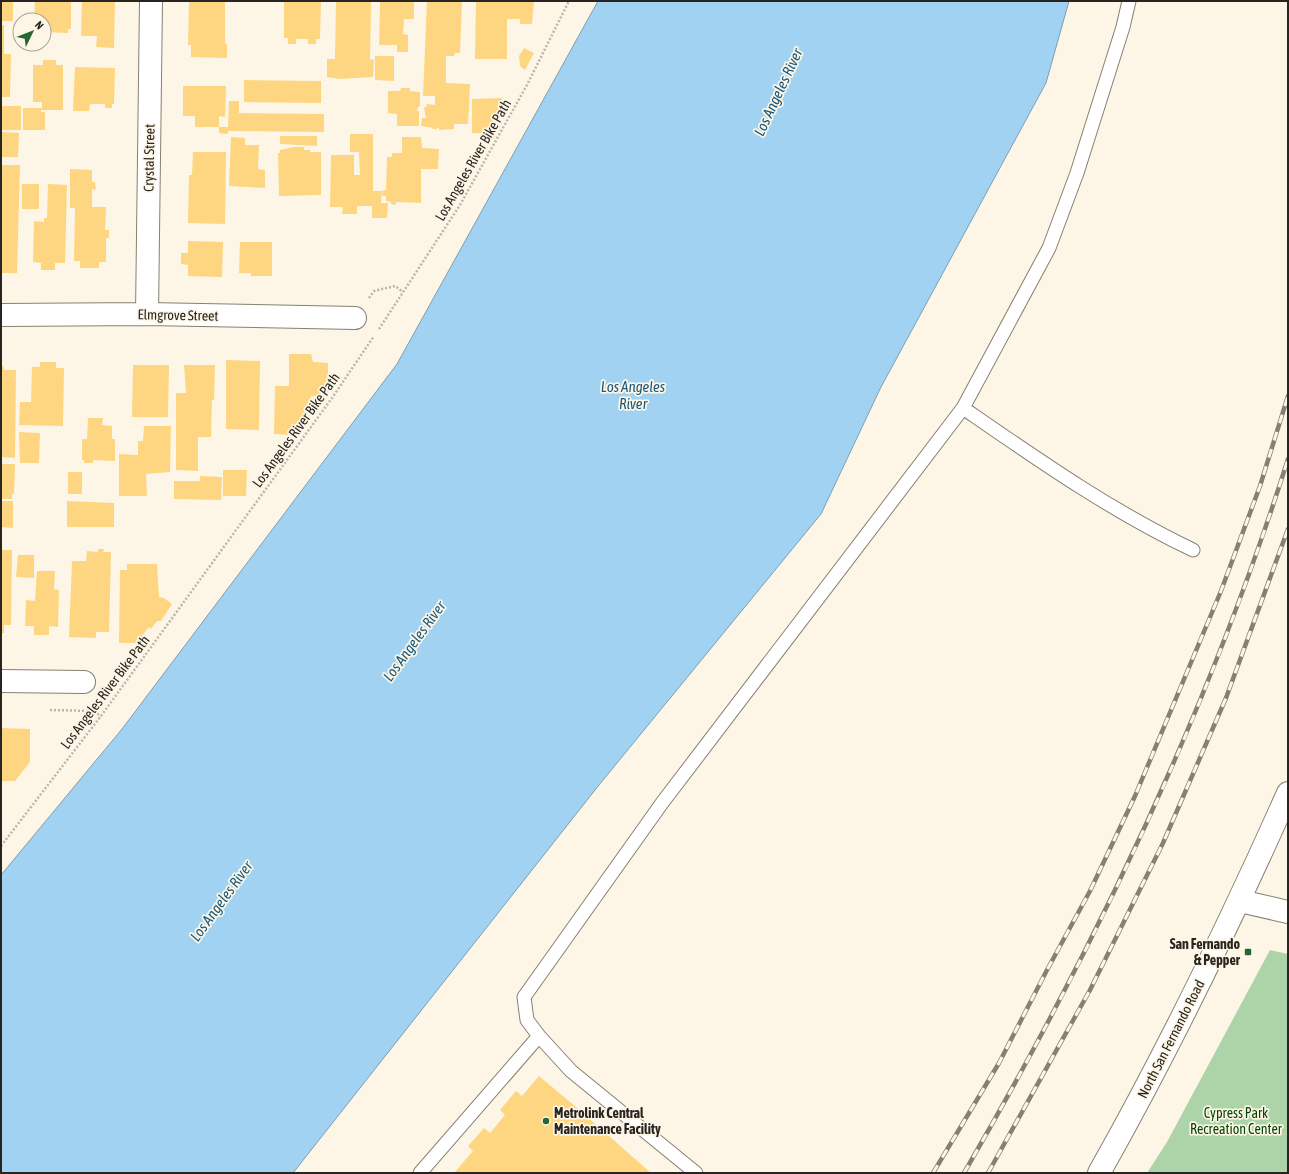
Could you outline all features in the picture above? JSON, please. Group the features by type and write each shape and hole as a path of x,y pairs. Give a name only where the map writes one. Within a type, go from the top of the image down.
{"street":[{"name":"Crystal Street","path":"147,314 151,1"},
{"name":"Elmgrove Street","path":"1,315 147,314 355,318"},
{"path":"1,681 84,682"},
{"name":"North San Fernando Road","path":"1099,1173 1144,1093 1240,901 1288,793"},
{"path":"1240,901 1288,912"}],"lane":[{"path":"696,1173 571,1071 539,1036 528,1020 524,997 662,803 963,408 1049,248 1077,173 1123,27 1129,1"},
{"path":"963,408 1078,485 1161,535 1193,550"},
{"path":"420,1173 539,1036"}],"path":[{"name":"Los Angeles River Bike Path","path":"1,846 101,716 332,398 404,292 460,205 528,83 569,1"},
{"path":"355,318 374,291 395,286 404,292"},
{"path":"50,710 93,711 101,716"}],"green space":[{"name":"Cypress Park Recreation Center","path":"1270,950 1288,954 1288,1173 1147,1173 1167,1142"}],"water":[{"name":"Los Angeles River","path":"598,1 1069,1 1046,83 881,387 821,514 599,785 293,1173 1,1173 1,875 122,729 397,364"}],"building":[{"path":"1,1 13,1 12,21 1,21"},
{"path":"35,1 71,2 71,29 68,29 68,33 52,32 52,12 34,12"},
{"path":"82,1 115,1 114,48 96,47 97,36 81,36"},
{"path":"189,1 225,2 225,44 227,44 227,58 191,57 191,45 188,45"},
{"path":"284,1 321,1 320,39 316,39 316,44 308,44 308,39 296,39 296,44 288,44 288,38 284,38"},
{"path":"336,1 371,1 370,60 374,59 373,77 340,79 327,77 327,59 335,59"},
{"path":"380,1 414,1 414,19 404,19 403,34 408,35 408,52 397,52 397,45 379,45"},
{"path":"427,1 462,1 460,53 455,53 454,56 446,56 446,83 470,84 468,124 454,124 454,129 439,130 439,128 432,129 433,128 421,126 422,118 426,118 424,107 427,107 426,104 435,105 435,96 423,96"},
{"path":"476,1 534,1 532,24 520,24 520,19 507,19 507,59 475,59"},
{"path":"1,25 4,25 4,54 11,54 10,97 1,97"},
{"path":"524,48 534,53 525,70 520,66 519,56"},
{"path":"375,56 394,56 394,81 375,80"},
{"path":"43,60 56,60 56,65 63,65 63,110 41,110 41,112 45,112 45,130 23,130 23,108 42,108 42,102 33,102 33,65 43,65"},
{"path":"75,67 115,68 114,104 112,104 112,108 105,108 105,104 90,104 89,111 73,111"},
{"path":"244,80 321,81 321,103 244,102"},
{"path":"183,86 226,86 225,117 219,116 219,127 195,127 195,116 183,116"},
{"path":"401,88 410,88 410,91 420,92 420,106 418,107 417,111 419,111 419,126 397,126 397,114 388,113 388,91 400,91"},
{"path":"502,98 503,109 499,108 500,114 494,114 494,122 490,122 490,133 472,133 472,99"},
{"path":"229,101 239,101 239,113 324,114 324,132 228,131 228,134 219,133 219,127 228,127"},
{"path":"2,106 21,106 21,130 1,130"},
{"path":"1,132 19,133 18,157 1,157"},
{"path":"350,134 373,134 373,191 382,191 381,203 388,203 387,218 372,218 372,206 357,206 357,214 342,214 343,207 330,207 331,155 354,155 354,175 360,175 359,152 350,152"},
{"path":"280,136 317,136 317,146 280,144"},
{"path":"231,137 245,138 245,145 259,145 258,169 265,170 265,188 229,186"},
{"path":"402,137 421,137 422,148 439,149 438,169 421,169 421,203 396,202 396,205 386,201 386,196 382,196 383,190 386,190 387,157 392,157 392,153 402,153"},
{"path":"294,147 304,147 304,150 310,150 310,152 321,152 321,195 279,196 278,153 280,153 280,150"},
{"path":"193,152 226,152 225,224 188,223 189,175 192,175"},
{"path":"1,165 20,165 17,273 1,273"},
{"path":"70,169 92,170 92,182 95,182 96,190 92,189 92,207 106,207 105,230 109,230 109,238 106,238 106,262 99,262 99,268 80,268 80,261 74,261 75,208 70,208"},
{"path":"22,184 39,184 39,209 22,209"},
{"path":"48,184 67,185 65,263 55,263 55,270 41,270 41,263 33,262 34,221 44,222 44,218 47,218"},
{"path":"188,241 223,242 222,277 188,276 188,265 181,264 181,253 188,253"},
{"path":"240,242 272,242 272,276 251,276 251,273 239,273"},
{"path":"289,354 311,354 313,362 328,363 328,396 311,396 311,406 306,406 306,414 296,427 295,432 293,431 293,435 274,434 275,386 289,386"},
{"path":"226,360 260,361 259,430 226,429"},
{"path":"40,362 56,362 56,368 64,368 63,426 19,425 20,402 31,402 32,367 40,367"},
{"path":"133,365 169,365 168,417 132,417"},
{"path":"184,365 215,365 211,437 198,437 198,471 176,470 176,393 186,393"},
{"path":"1,366 3,366 4,370 16,370 15,458 1,457"},
{"path":"88,418 103,418 102,425 112,426 112,439 115,439 115,461 93,460 93,463 84,463 84,460 82,460 82,439 87,439"},
{"path":"144,426 171,426 170,472 146,474 147,496 119,496 119,454 138,455 138,441 143,441"},
{"path":"19,432 40,433 39,463 20,463"},
{"path":"1,464 15,464 14,494 12,494 12,499 1,499"},
{"path":"223,470 247,470 246,496 223,496"},
{"path":"68,472 82,472 82,494 68,494"},
{"path":"200,476 222,477 221,500 174,499 174,481 200,481"},
{"path":"1,501 13,501 13,528 1,527"},
{"path":"67,501 114,503 114,527 67,527"},
{"path":"98,549 104,549 103,552 111,552 109,632 96,632 96,638 69,637 72,561 86,561 87,551 98,552"},
{"path":"1,550 12,550 11,625 4,625 4,633 1,633"},
{"path":"18,555 34,555 34,578 16,577"},
{"path":"127,564 157,564 159,597 164,598 172,604 161,621 157,621 151,629 149,627 141,637 141,643 119,643 120,570 127,570"},
{"path":"37,571 55,571 54,589 59,590 58,627 49,626 49,635 34,635 34,626 25,626 26,600 35,601"},
{"path":"1,728 30,729 30,762 15,781 2,781"},
{"name":"Metrolink Central Maintenance Facility","path":"539,1076 651,1173 454,1173 473,1151 468,1146 484,1128 490,1133 505,1115 500,1110 516,1091 522,1096"}],"railway":[{"path":"933,1173 999,1063 1090,891 1135,796 1221,591 1260,486 1288,396"},
{"path":"964,1173 1013,1087 1059,1001 1104,914 1146,825 1186,735 1223,645 1257,552 1288,459"},
{"path":"988,1173 1090,990 1163,843 1226,698 1288,529"}],"place":[{"name":"San Fernando & Pepper","path":"1248,952"},
{"name":"Metrolink Central Maintenance Facility","path":"546,1121"}]}
